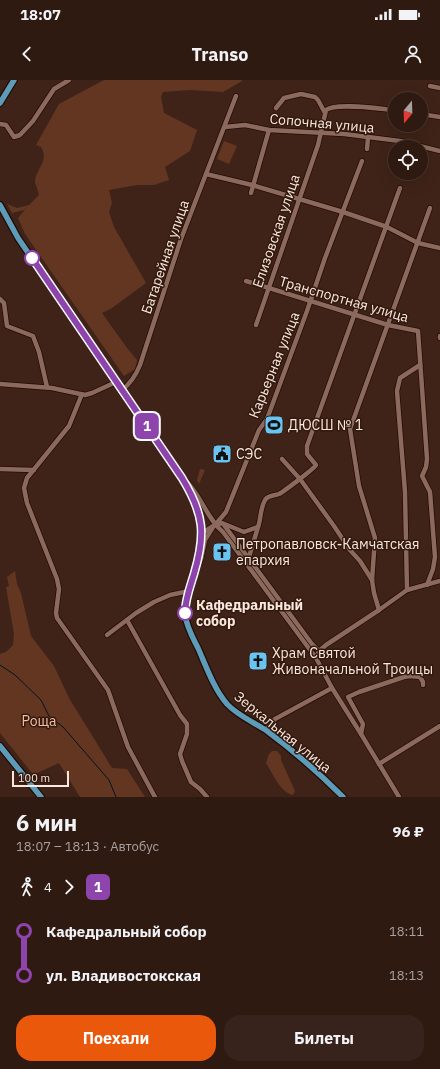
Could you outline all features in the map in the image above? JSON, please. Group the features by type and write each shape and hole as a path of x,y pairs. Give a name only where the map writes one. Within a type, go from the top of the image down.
{"main road":[{"path":"0,103 13,80"},
{"name":"Зеркальная улица","path":"0,205 18,238 182,478 198,507 202,533 200,552 185,606 186,620 218,690 233,710 266,730 302,759 343,797"},
{"path":"0,746 41,797"}],"street":[{"path":"0,124 6,125 14,137 20,135 34,121 54,89 66,81"},
{"path":"430,86 440,88"},
{"path":"276,108 288,97 301,94 315,97 325,113 329,108 338,107 388,109"},
{"name":"Батарейная улица","path":"122,390 132,381 137,373 181,239 236,96"},
{"name":"Елизовская улица","path":"256,325 298,199 318,145 325,113"},
{"path":"428,115 440,117"},
{"name":"Сопочная улица","path":"225,127 245,125 269,130 344,134 400,141 440,151"},
{"path":"250,193 269,130"},
{"path":"367,149 368,138"},
{"name":"Карьерная улица","path":"195,570 201,560 206,540 214,526 226,512 259,430 267,419 311,301 325,258 362,161"},
{"path":"206,174 252,185 343,212 386,227 418,243 440,248"},
{"path":"248,557 260,522 259,518 265,499 270,496 280,494 308,471 315,468 316,465 307,454 307,446 400,188"},
{"path":"380,610 374,593 372,580 375,538 359,486 350,429 430,208"},
{"name":"Транспортная улица","path":"246,281 388,325 418,331 427,459 422,476 430,492 435,557 433,569 427,585"},
{"path":"0,299 4,303 7,326 33,336 39,352 47,387"},
{"path":"407,590 405,492 397,392 400,378 420,365"},
{"path":"0,384 47,387 82,394 92,394 116,382"},
{"path":"82,394 69,426 27,478 24,488 32,518 57,579 59,589 56,612 57,618 108,690 128,747 155,797"},
{"path":"282,459 300,479 350,550 360,561 372,580"},
{"path":"0,469 34,470"},
{"path":"182,478 195,492 214,526 224,532 316,658 332,688 399,797"},
{"path":"214,526 222,523 244,532 258,527"},
{"path":"222,523 312,644 320,651"},
{"name":"Карьерная улица","path":"202,533 214,526"},
{"path":"316,658 326,645 380,610 407,590 440,581"},
{"path":"107,635 154,602 170,595 189,591"},
{"path":"127,620 180,715 187,724 187,734 180,754 191,782 207,797"},
{"path":"361,734 363,724 348,697 359,692 410,676 420,678 423,685"},
{"path":"266,730 275,719 332,688"},
{"path":"379,764 440,726"}],"green space":[{"path":"104,80 242,80 223,92 190,90 163,92 161,97 164,113 197,130 190,151 165,167 169,180 154,185 137,185 109,190 112,203 109,212 114,227 146,283 112,308 102,313 137,360 135,369 124,376 25,234 18,218 28,206 24,210 12,213 7,204 17,208 29,205 39,195 35,182 44,157 41,147 36,145 59,104"},
{"path":"224,141 237,146 229,164 217,159"},
{"path":"200,469 205,470 199,484 197,480"},
{"name":"Роща","path":"15,571 31,636 54,666 69,698 112,768 127,769 145,797 80,797 59,763 37,773 32,773 0,733 0,654 6,652 13,645 14,634 6,587 9,586 7,577"},
{"path":"272,751 277,751 281,756 281,760 295,791 293,795 284,790 266,763 269,754"}],"waterway":[{"path":"0,665 15,675 41,700 49,716 63,727 109,780 116,797"}],"bus line":[{"name":"1","path":"32,258 182,478 198,507 202,526 202,538 198,559 186,600 185,613"}],"place":[{"name":"ДЮСШ № 1","path":"274,425"},
{"name":"СЭС","path":"222,454"},
{"name":"Петропавловск-Камчатская епархия","path":"222,552"},
{"name":"Кафедральный собор","path":"185,613"},
{"name":"Храм Святой Живоначальной Троицы","path":"258,661"}]}
